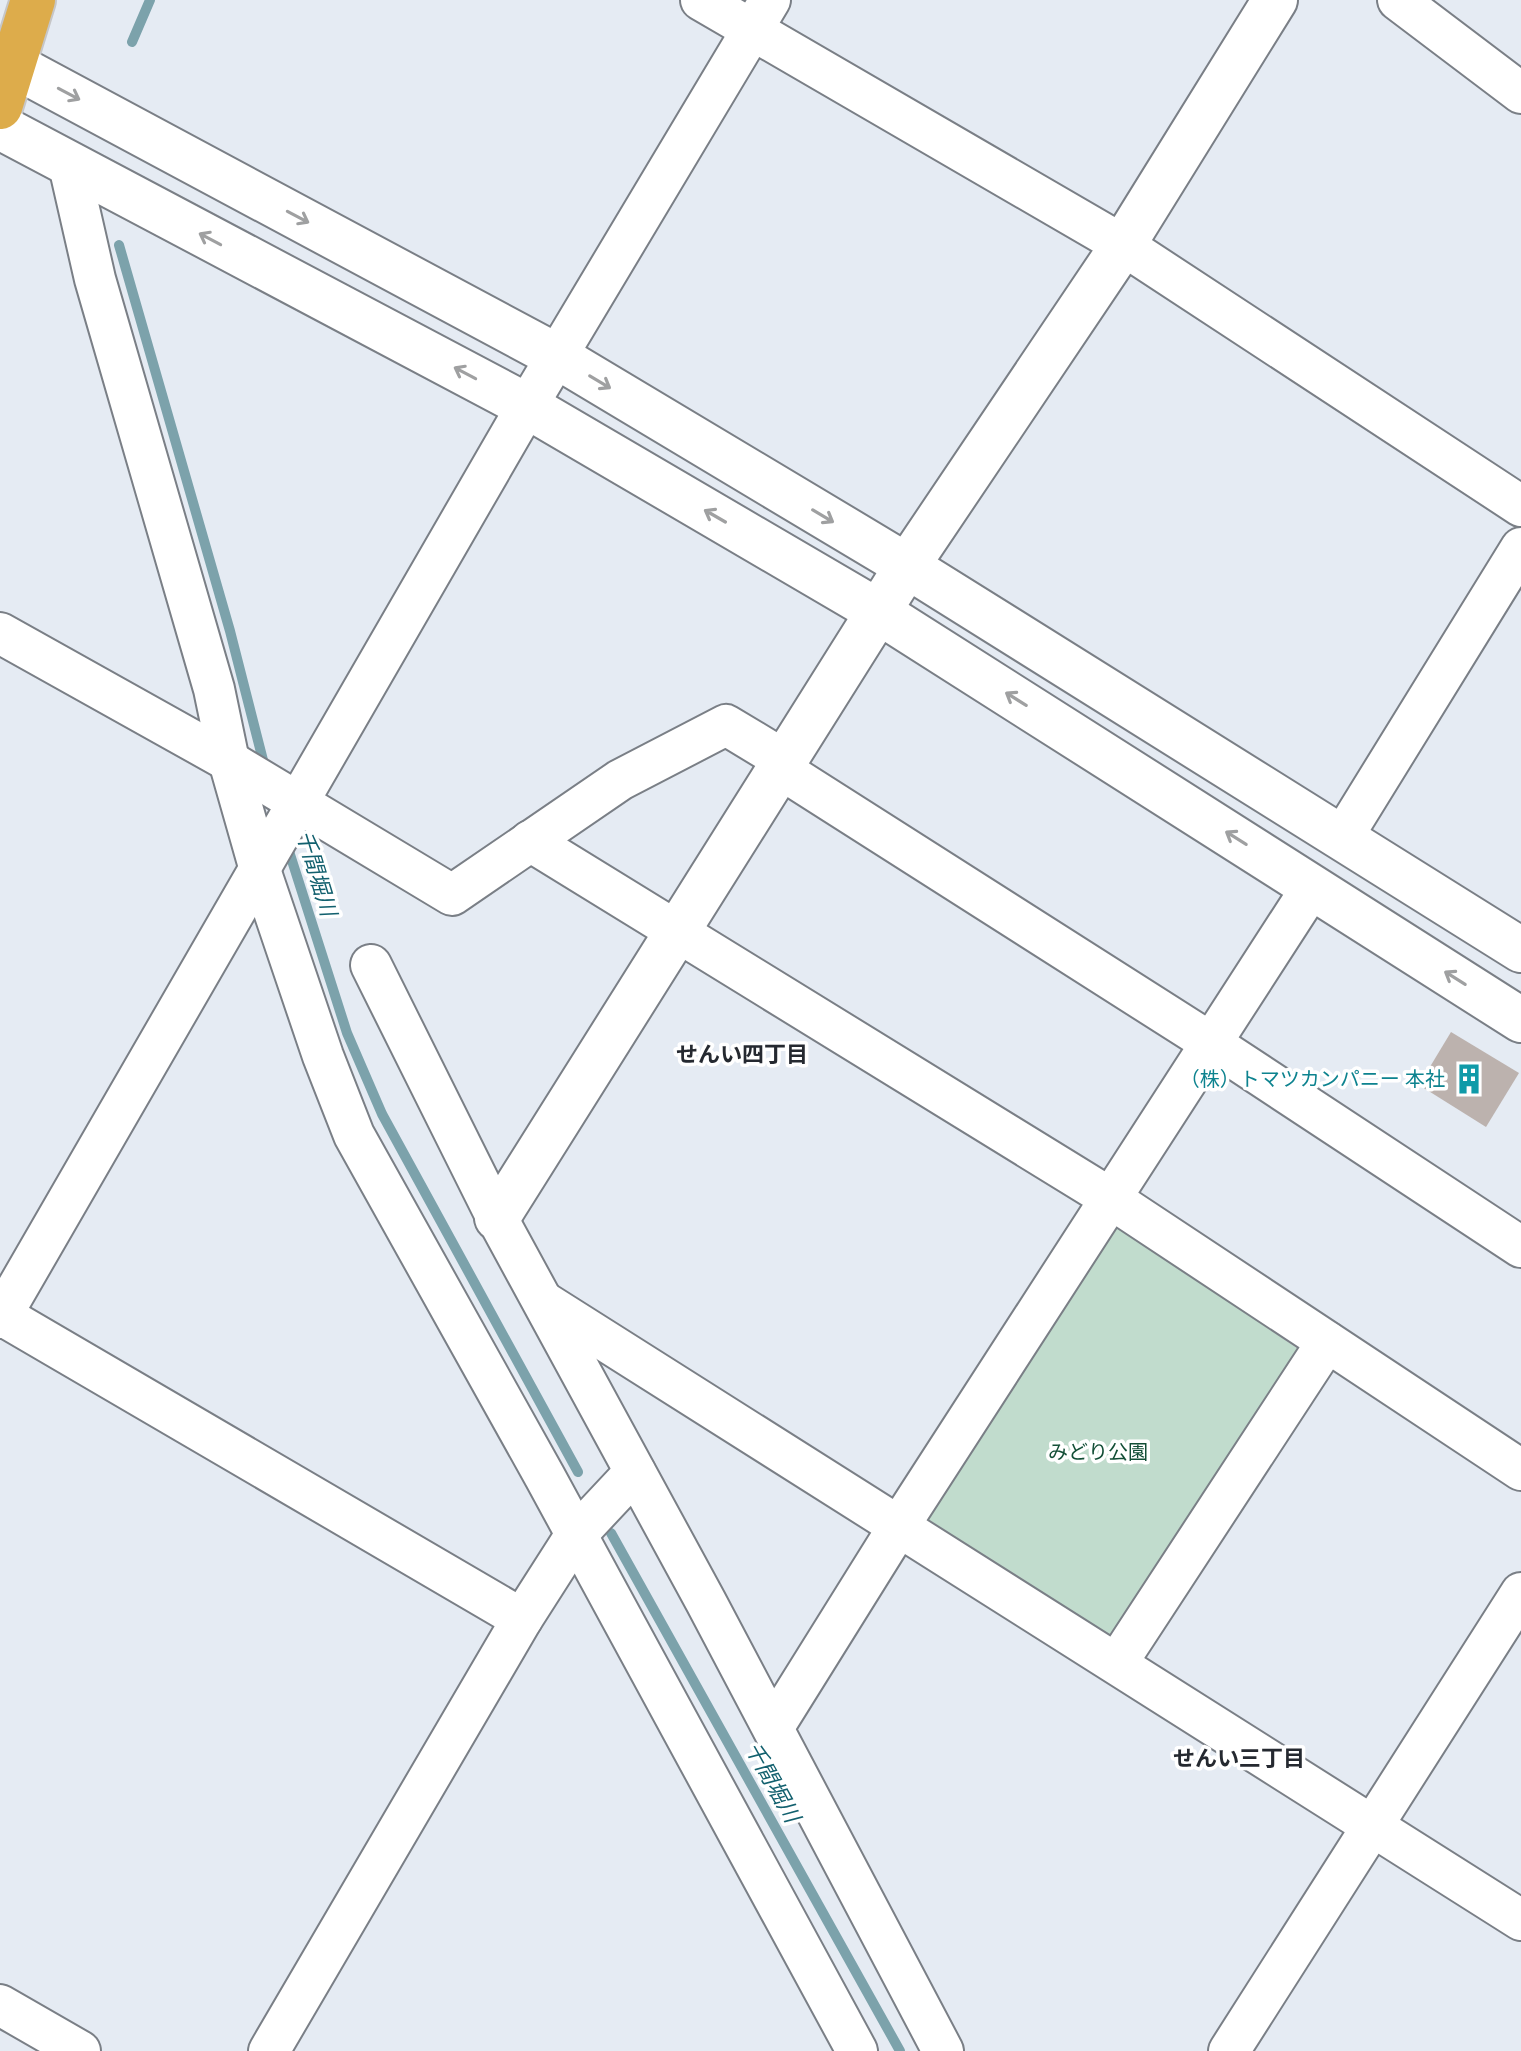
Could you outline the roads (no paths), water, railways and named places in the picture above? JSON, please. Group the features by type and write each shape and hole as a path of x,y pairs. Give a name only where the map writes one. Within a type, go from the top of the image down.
{"highway":[{"path":"0,107 7,61 33,0"}],"street":[{"path":"701,0 761,14 1123,245 1521,506"},
{"path":"497,1218 907,566 1123,245 1275,0"},
{"path":"1398,0 1521,93"},
{"path":"522,1619 1,1316 527,406 761,14"},
{"path":"7,61 558,357 907,566 1521,950"},
{"path":"0,127 527,406 879,612 1521,1020"},
{"path":"69,165 95,279 214,689 323,1056 354,1135 857,2051"},
{"path":"1342,838 1521,548"},
{"path":"0,633 237,766 295,805 452,895 620,780 726,725 1521,1247"},
{"path":"530,841 1110,1198 1521,1470"},
{"path":"773,1728 899,1526 1312,887"},
{"path":"371,965 497,1218 773,1728 943,2051"},
{"path":"542,1300 1521,1920"},
{"path":"1117,1663 1327,1342"},
{"path":"269,2051 522,1619 575,1536 635,1472"},
{"path":"1229,2051 1521,1593"},
{"path":"0,2005 80,2051"}],"waterway":[{"name":"千間堀川","path":"132,42 150,0"},
{"name":"千間堀川","path":"119,245 230,631 265,768"},
{"name":"千間堀川","path":"287,845 347,1033 382,1114 578,1472"},
{"name":"千間堀川","path":"611,1533 900,2051"}],"place":[{"name":"（株）トマツカンパニー 本社","path":"1469,1079"}],"district":[{"name":"せんい四丁目","path":"742,1054"},
{"name":"せんい三丁目","path":"1239,1758"}],"park label":[{"name":"みどり公園","path":"1098,1452"}]}
